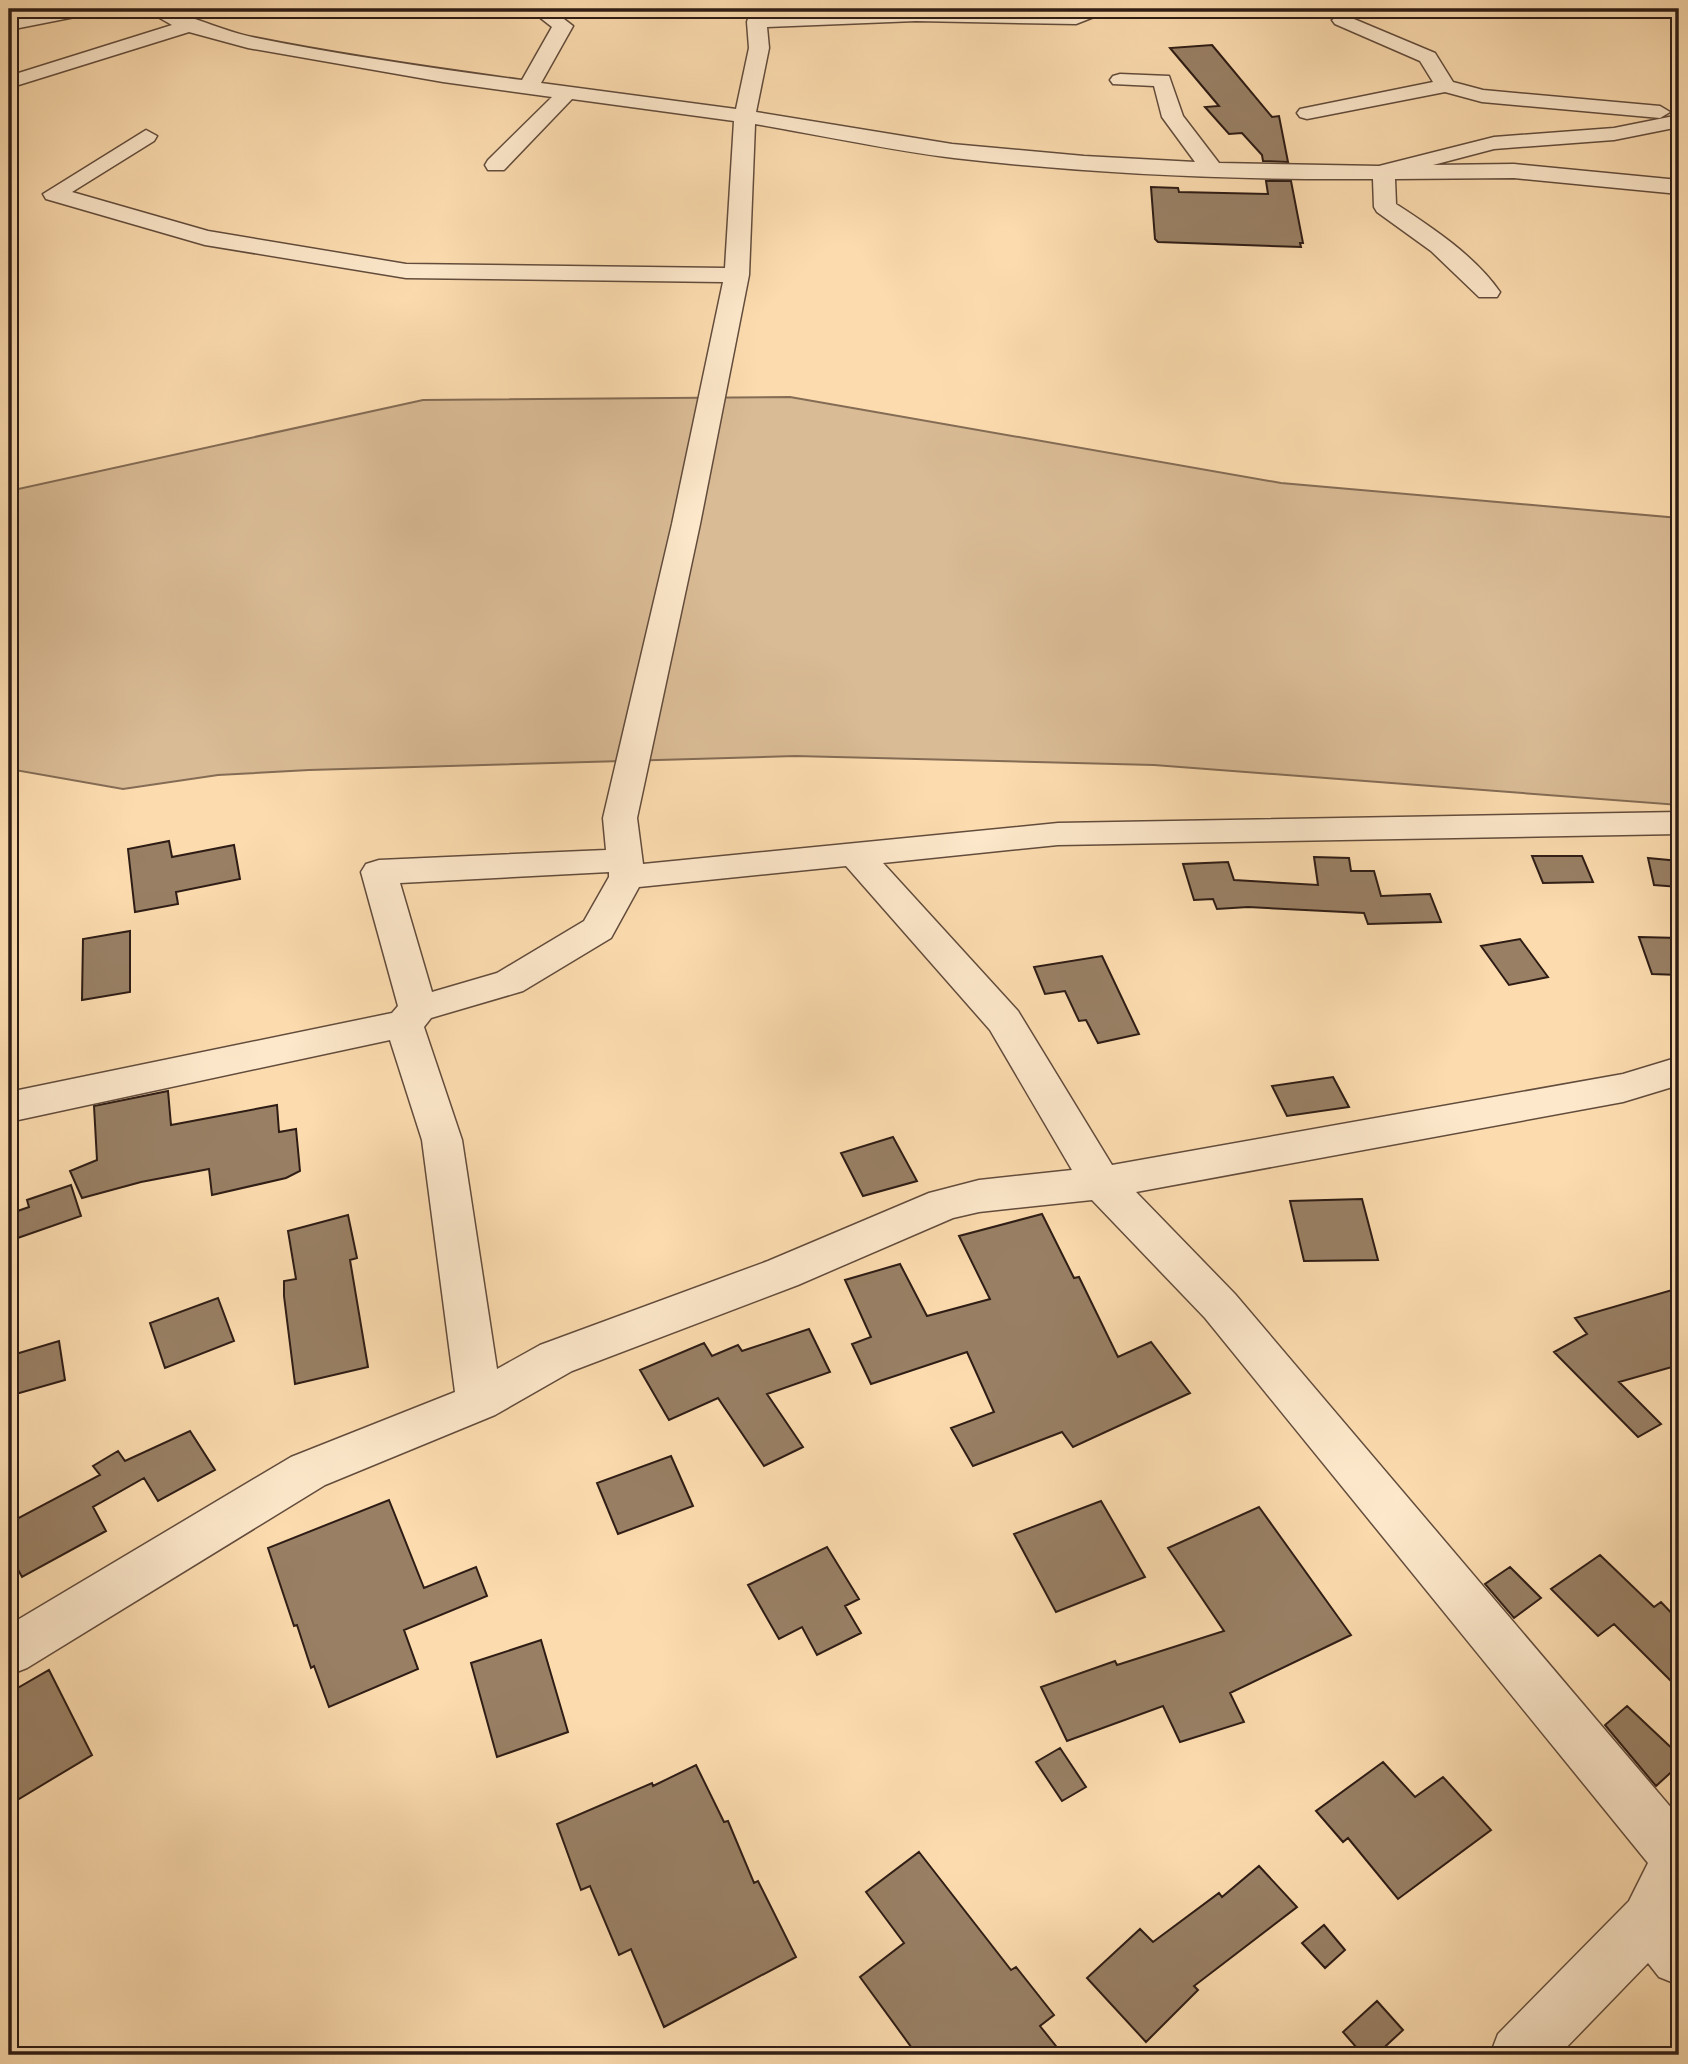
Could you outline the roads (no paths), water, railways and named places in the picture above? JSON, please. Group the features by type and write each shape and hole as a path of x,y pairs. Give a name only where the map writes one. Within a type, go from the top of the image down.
{"street":[{"path":"9,24 85,9"},
{"path":"153,9 189,26 248,42 567,93 745,126 791,126 952,150 1084,163 1291,173 1514,170 1679,187"},
{"path":"528,88 564,26 539,9"},
{"path":"9,1107 411,1016 510,982 598,929 626,869 620,818 686,524 737,275 745,126 759,48 758,16 1076,18 1097,9"},
{"path":"1342,20 1428,57 1445,86"},
{"path":"9,82 189,26"},
{"path":"1120,79 1162,79 1174,117 1212,169"},
{"path":"1307,113 1445,86 1482,96 1679,113"},
{"path":"496,165 567,93"},
{"path":"1384,171 1494,143 1525,143 1614,134 1679,121"},
{"path":"146,136 54,194 205,238 407,271 737,275"},
{"path":"1384,171 1385,207 1430,236 1460,260 1488,292"},
{"path":"480,1402 442,1140 379,872 626,869 855,854 1059,834 1679,823"},
{"path":"855,854 1004,1021 1101,1183 1220,1306 1679,1858 1664,1939 1519,2055"},
{"path":"9,1652 308,1471 480,1402 556,1358 783,1273 944,1204 979,1196 1101,1183 1623,1088 1679,1071"}]}
